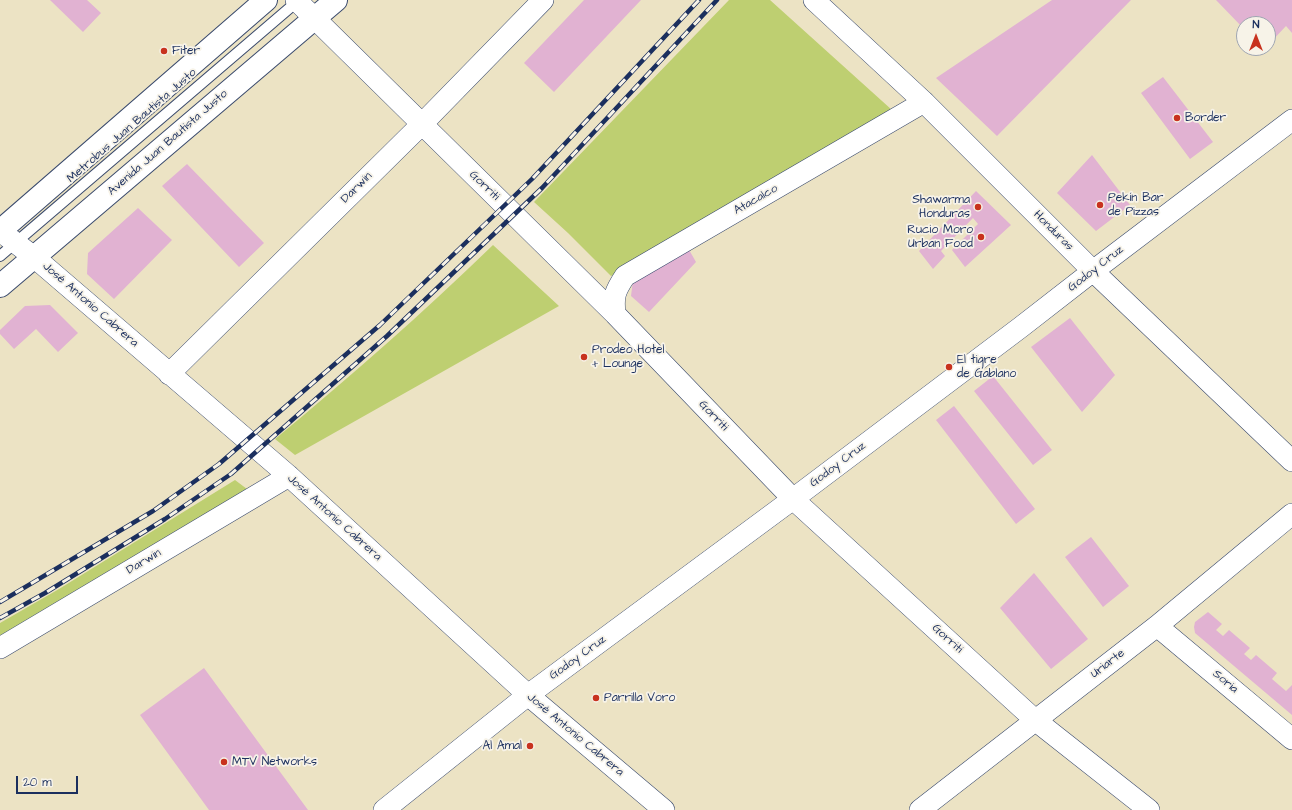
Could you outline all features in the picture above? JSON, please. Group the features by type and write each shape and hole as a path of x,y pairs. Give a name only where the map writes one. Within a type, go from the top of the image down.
{"main road":[{"path":"4,241 266,0"},
{"name":"Avenida Juan Bautista Justo","path":"0,286 336,0"}],"street":[{"name":"Gorriti","path":"298,0 314,18 616,314 793,499 1035,720 1148,810"},
{"name":"Darwin","path":"169,374 422,124 543,0"},
{"name":"Honduras","path":"814,0 924,102 1093,271 1292,461"},
{"name":"Atacalco","path":"616,314 614,299 618,286 625,276 924,102"},
{"name":"Godoy Cruz","path":"384,810 528,695 793,499 1051,305 1093,271 1292,120"},
{"name":"José Antonio Cabrera","path":"4,241 34,257 288,476 528,695 664,810"},
{"name":"Darwin","path":"0,648 288,476"},
{"name":"Uriarte","path":"920,810 1157,626 1292,514"},
{"name":"Soria","path":"1157,626 1292,739"}],"lane":[{"name":"Metrobus Juan Bautista Justo","path":"4,241 298,0"}],"green space":[{"path":"729,0 770,0 892,110 611,276 568,233 534,202"},
{"path":"493,245 559,306 295,455 275,439 386,344"},
{"path":"235,480 247,489 0,638 0,623 59,589"}],"building":[{"path":"50,0 87,0 101,13 83,32"},
{"path":"584,0 641,0 554,92 524,63"},
{"path":"1052,0 1131,0 997,136 936,78"},
{"path":"1216,0 1292,0 1292,33 1286,26 1276,37 1276,16 1236,16 1236,21"},
{"name":"Border","path":"1163,77 1213,142 1190,159 1141,93"},
{"path":"1092,155 1130,205 1096,231 1057,193"},
{"path":"187,164 264,243 239,267 162,186"},
{"path":"976,191 1011,225 965,267 952,250 978,224 973,218 941,251 945,256 933,269 919,251"},
{"path":"138,208 172,240 114,299 87,274 88,253"},
{"path":"688,248 696,262 649,312 631,296 633,280"},
{"path":"50,305 78,333 58,352 36,329 14,349 0,334 0,330 25,306"},
{"path":"1070,318 1115,375 1082,412 1031,347"},
{"path":"993,376 1052,450 1033,465 974,391"},
{"path":"954,406 1035,509 1016,524 936,420"},
{"path":"1091,537 1129,586 1103,607 1065,557"},
{"path":"1034,573 1088,639 1051,669 1000,608"},
{"path":"1208,612 1222,624 1216,630 1223,636 1229,630 1250,648 1244,654 1251,660 1256,655 1277,673 1272,679 1286,691 1292,685 1292,715 1195,633 1195,622"},
{"name":"MTV Networks","path":"204,668 308,810 209,810 140,715"}],"railway":[{"path":"0,602 153,511 219,464 380,325 532,179 699,0"},
{"path":"0,618 45,593 165,519 231,474 387,336 542,188 717,0"}],"place":[{"name":"Fiter","path":"164,51"},
{"name":"Border","path":"1177,118"},
{"name":"Pekín Bar de Pizzas","path":"1100,205"},
{"name":"Shawarma Honduras","path":"978,207"},
{"name":"Rucio Moro Urban Food","path":"981,237"},
{"name":"Prodeo Hotel + Lounge","path":"584,357"},
{"name":"El tigre de Gablano","path":"949,367"},
{"name":"Parrilla Voro","path":"596,698"},
{"name":"Al Amal","path":"530,746"},
{"name":"MTV Networks","path":"224,762"}]}
